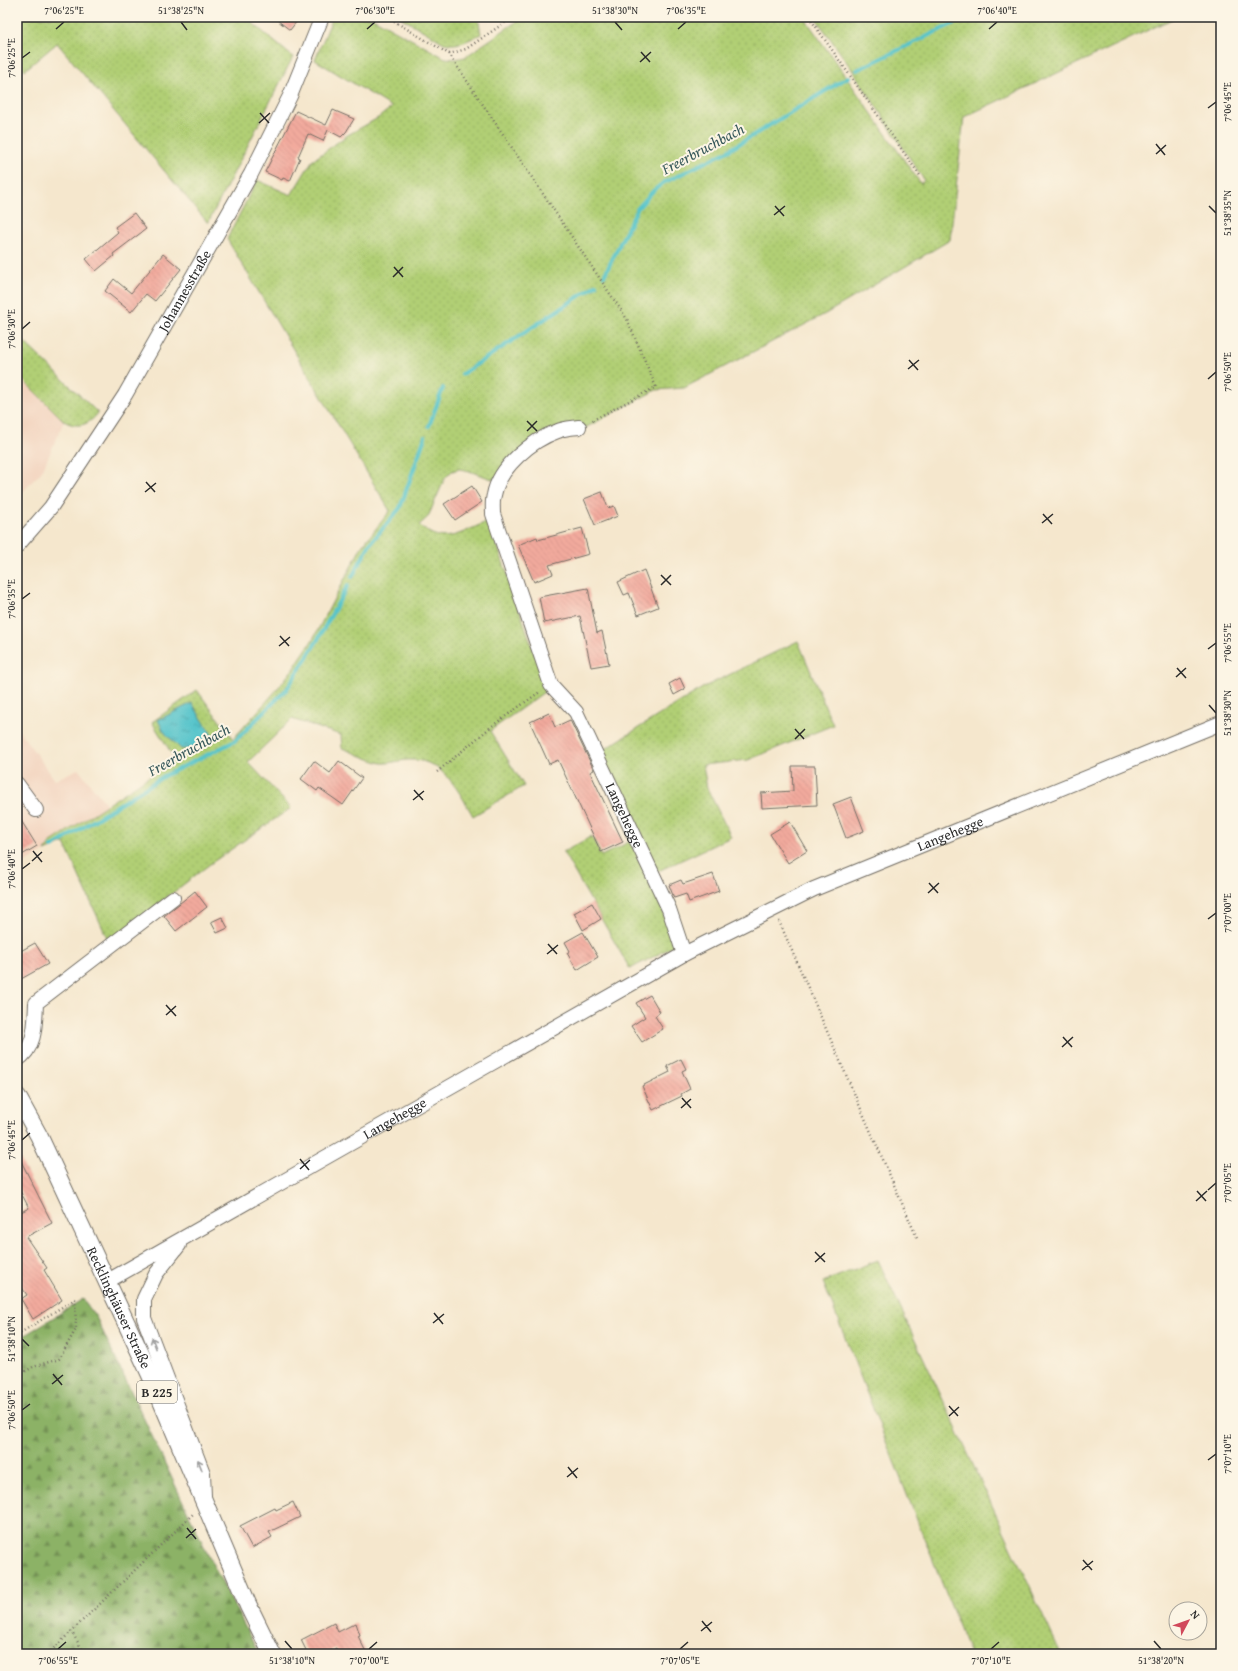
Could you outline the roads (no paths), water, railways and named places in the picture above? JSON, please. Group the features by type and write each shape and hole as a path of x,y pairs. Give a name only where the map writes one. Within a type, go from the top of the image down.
{"main road":[{"name":"Recklinghäuser Straße","path":"17,1096 39,1136 150,1374 248,1605 272,1654"}],"street":[{"name":"Johannesstraße","path":"17,546 51,507 129,388 251,174 290,96 322,17"},
{"name":"Langehegge","path":"579,427 558,431 531,445 505,470 494,495 493,514 551,685 576,712 669,909 684,954"},
{"name":"Langehegge","path":"106,1282 183,1240 684,954 814,889 1221,723"},
{"path":"17,784 36,810"},
{"path":"17,1060 25,1055 32,1042 36,1004 173,898"},
{"name":"B 225","path":"183,1240 156,1274 144,1299 144,1318 203,1473 204,1503"}],"water":[{"path":"192,703 212,735 190,749 181,749 164,732 158,720"}],"waterway":[{"name":"Freerbruchbach","path":"857,70 967,17"},
{"name":"Freerbruchbach","path":"604,276 637,209 653,191 663,183 726,152 848,77"},
{"name":"Freerbruchbach","path":"462,374 596,285"},
{"name":"Freerbruchbach","path":"429,426 443,388"},
{"name":"Freerbruchbach","path":"352,577 370,544 400,508 425,437"},
{"name":"Freerbruchbach","path":"52,847 164,776 235,741 287,689 317,641 348,585"}]}
